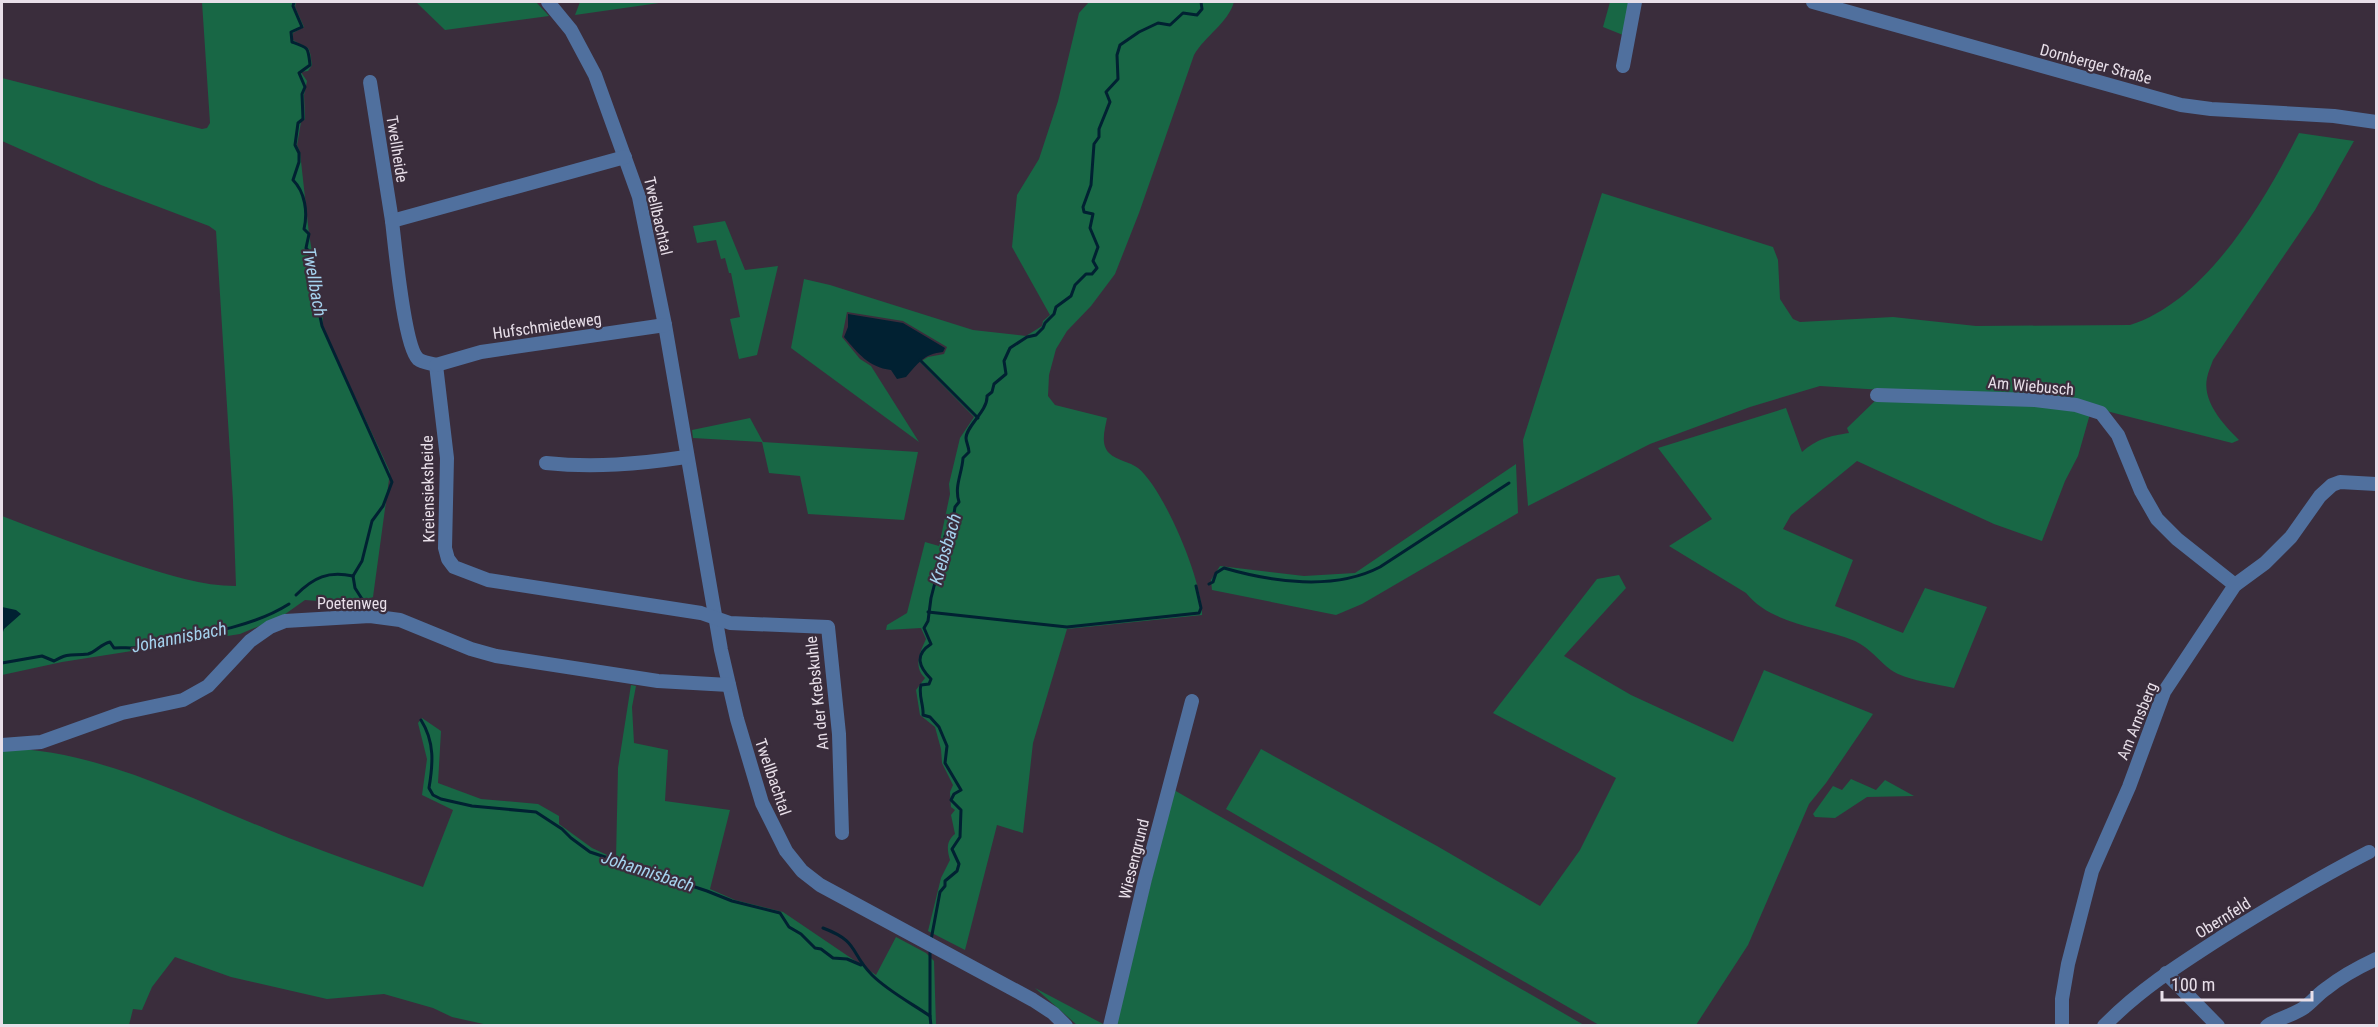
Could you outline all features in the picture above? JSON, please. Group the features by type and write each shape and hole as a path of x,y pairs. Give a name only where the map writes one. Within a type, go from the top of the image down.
{"street":[{"name":"Twellbachtal","path":"548,2 564,20 586,54 625,157 643,218 729,685 762,803 786,851 802,871 820,885 1033,1000 1053,1012 1066,1026"},
{"path":"1623,66 1635,2"},
{"name":"Dornberger Straße","path":"1813,2 2181,105 2211,109 2334,116 2376,122"},
{"name":"Twellheide","path":"370,82 392,221"},
{"path":"436,364 422,361 413,351 402,304 392,221 625,157"},
{"name":"Hufschmiedeweg","path":"436,364 481,352 664,326"},
{"name":"Kreiensieksheide","path":"436,364 447,458 445,548 448,560 454,567 488,580 701,613 716,618"},
{"name":"Am Wiebusch","path":"1877,395 2036,400 2076,405 2101,413 2118,435 2140,491 2157,519 2177,539 2235,585"},
{"path":"546,463 574,466 628,465 686,457"},
{"name":"Am Arnsberg","path":"2062,1026 2062,999 2068,963 2092,871 2129,787 2164,692 2235,585 2265,563 2291,537 2320,496 2332,485 2340,482 2376,484"},
{"name":"Poetenweg","path":"2,745 41,742 122,713 183,700 208,686 250,641 270,627 285,621 370,616 400,620 471,649 496,656 658,681 729,685"},
{"name":"An der Krebskuhle","path":"716,618 730,623 828,627 839,734 842,833"},
{"name":"Wiesengrund","path":"1110,1026 1145,879 1192,701"},
{"name":"Obernfeld","path":"2104,1026 2144,989 2166,974 2245,923 2325,875 2369,852"},
{"path":"2267,1026 2274,1021 2288,1018 2307,1006 2325,989 2376,958"},
{"path":"2166,974 2218,1026"}],"green space":[{"path":"202,2 296,2 295,7 304,27 293,33 293,40 309,50 312,65 308,71 301,72 307,81 304,95 305,119 301,122 297,145 300,152 309,234 323,316 322,326 390,472 373,597 359,604 305,600 281,617 240,634 62,662 2,675 2,516 161,572 198,582 236,586 216,231 209,226 101,185 2,141 2,78 202,129 207,128 210,123"},
{"path":"416,2 536,2 549,16 445,30"},
{"path":"580,2 666,2 575,15"},
{"path":"1089,2 1234,2 1222,23 1194,55 1139,213 1115,274 1091,306 1067,331 1056,349 1049,375 1048,396 1055,405 1107,418 1104,436 1106,449 1115,457 1138,468 1159,495 1189,560 1201,600 1202,615 1067,629 1033,743 1023,833 997,825 965,950 928,931 941,878 950,860 948,846 955,834 951,815 955,810 951,807 950,792 953,785 942,763 935,727 920,715 916,690 925,678 918,664 926,639 921,628 886,630 887,625 907,613 925,542 939,546 950,494 949,484 960,438 974,417 920,362 928,357 944,354 947,347 903,321 847,312 842,337 860,359 871,366 919,442 791,348 804,279 973,330 1026,336 1042,326 1043,321 1050,315 1012,247 1017,195 1039,159 1058,101 1079,13"},
{"path":"1610,2 1630,2 1623,35 1603,27"},
{"path":"2299,133 2354,141 2315,210 2213,360 2207,378 2208,396 2215,412 2239,440 2232,443 2071,402 1820,386 1750,407 1650,444 1528,506 1523,440 1602,193 1773,247 1778,260 1780,299 1793,319 1800,322 1893,317 1976,326 2130,325 2158,313 2184,294 2231,245 2269,188"},
{"path":"725,221 745,270 778,266 757,355 739,359 730,319 740,317 731,273 729,273 725,258 721,259 716,240 697,243 693,226"},
{"path":"1877,399 2034,404 2090,414 2078,456 2065,481 2042,541 1994,524 1857,461 1791,515 1783,529 1853,560 1835,606 1903,633 1925,588 1987,607 1954,688 1897,673 1855,641 1769,612 1746,593 1669,546 1712,519 1658,448 1786,408 1802,452 1824,439 1849,433 1847,428"},
{"path":"750,418 763,442 918,452 904,520 808,514 800,476 769,473 762,442 693,438 692,430"},
{"path":"1516,464 1518,513 1362,604 1336,615 1212,590 1211,580 1220,566 1304,576 1355,573"},
{"path":"1619,575 1626,588 1564,656 1631,695 1733,742 1764,670 1873,714 1809,804 1748,945 1696,1025 1599,1025 1226,809 1261,749 1540,906 1580,850 1616,778 1493,713 1597,579"},
{"path":"631,685 636,686 632,707 634,743 668,750 665,801 730,810 710,889 735,900 783,912 876,975 896,937 926,953 934,961 936,1025 488,1025 452,1017 433,1008 384,994 327,999 231,977 175,957 152,987 142,1010 133,1009 129,1025 2,1026 2,748 72,757 106,766 172,789 307,845 423,887 453,810 422,795 427,759 418,723 422,718 441,731 438,783 481,799 538,804 559,816 559,824 592,848 616,859 618,768"},
{"path":"1851,779 1876,790 1885,780 1914,796 1867,797 1835,818 1815,817 1813,814 1833,786 1842,790"},
{"path":"1174,790 1584,1025 1115,1026"},
{"path":"1035,988 1105,1025 1077,1025"}],"water":[{"path":"848,314 903,323 945,348 943,352 922,360 906,377 897,379 891,370 876,366 864,358 844,337 848,327"},
{"path":"2,607 16,610 21,614 4,629 2,635"}],"waterway":[{"name":"Twellbach","path":"294,2 293,6 302,27 291,32 292,42 307,49 310,65 299,73 305,87 302,94 303,119 298,123 295,145 299,153 299,162 293,180 305,203 304,229 309,234 306,248 310,253 322,326 392,482 383,506 372,521 362,561 353,576"},
{"name":"Krebsbach","path":"931,940 940,892 945,886 945,881 957,871 959,864 952,849 960,837 961,810 951,800 954,794 961,790 945,763 947,746 939,727 930,717 923,715 921,685 929,684 931,679 921,666 920,657 931,644 924,628 928,621 945,536 952,526 955,507 959,502 958,485 963,458 969,452 967,433 984,407 994,384 1006,374 1004,361 1010,348 1027,337 1036,335 1054,314 1056,307 1071,296 1075,285 1086,274 1092,274 1097,268 1093,261 1098,247 1090,228 1093,214 1084,212 1083,207 1091,185 1094,144 1099,137 1099,129 1110,102 1106,92 1118,79 1117,55 1120,45 1158,23 1170,25 1183,13 1197,15 1202,9 1201,2"},
{"path":"920,360 978,418"},
{"path":"1209,584 1213,582 1216,573 1224,568 1262,577 1303,582 1323,582 1362,575 1380,567 1509,483"},
{"name":"Johannisbach","path":"296,595 322,577 336,574 353,576"},
{"name":"Johannisbach","path":"353,576 355,588 362,599"},
{"path":"928,612 1067,627 1199,613 1201,608 1196,586"},
{"name":"Johannisbach","path":"2,663 42,656 54,661 68,655 94,652 110,642 114,648 144,647 159,641 209,633 243,624 289,604"},
{"name":"Johannisbach","path":"421,720 431,745 429,788 433,795 472,806 536,812 562,829 590,852 732,901 780,913 789,927 801,934 815,948 821,949 833,958 847,959 861,965"},
{"name":"Johannisbach","path":"823,928 849,943 865,967 878,981 930,1016 931,1026"},
{"path":"930,949 930,1016"}]}
